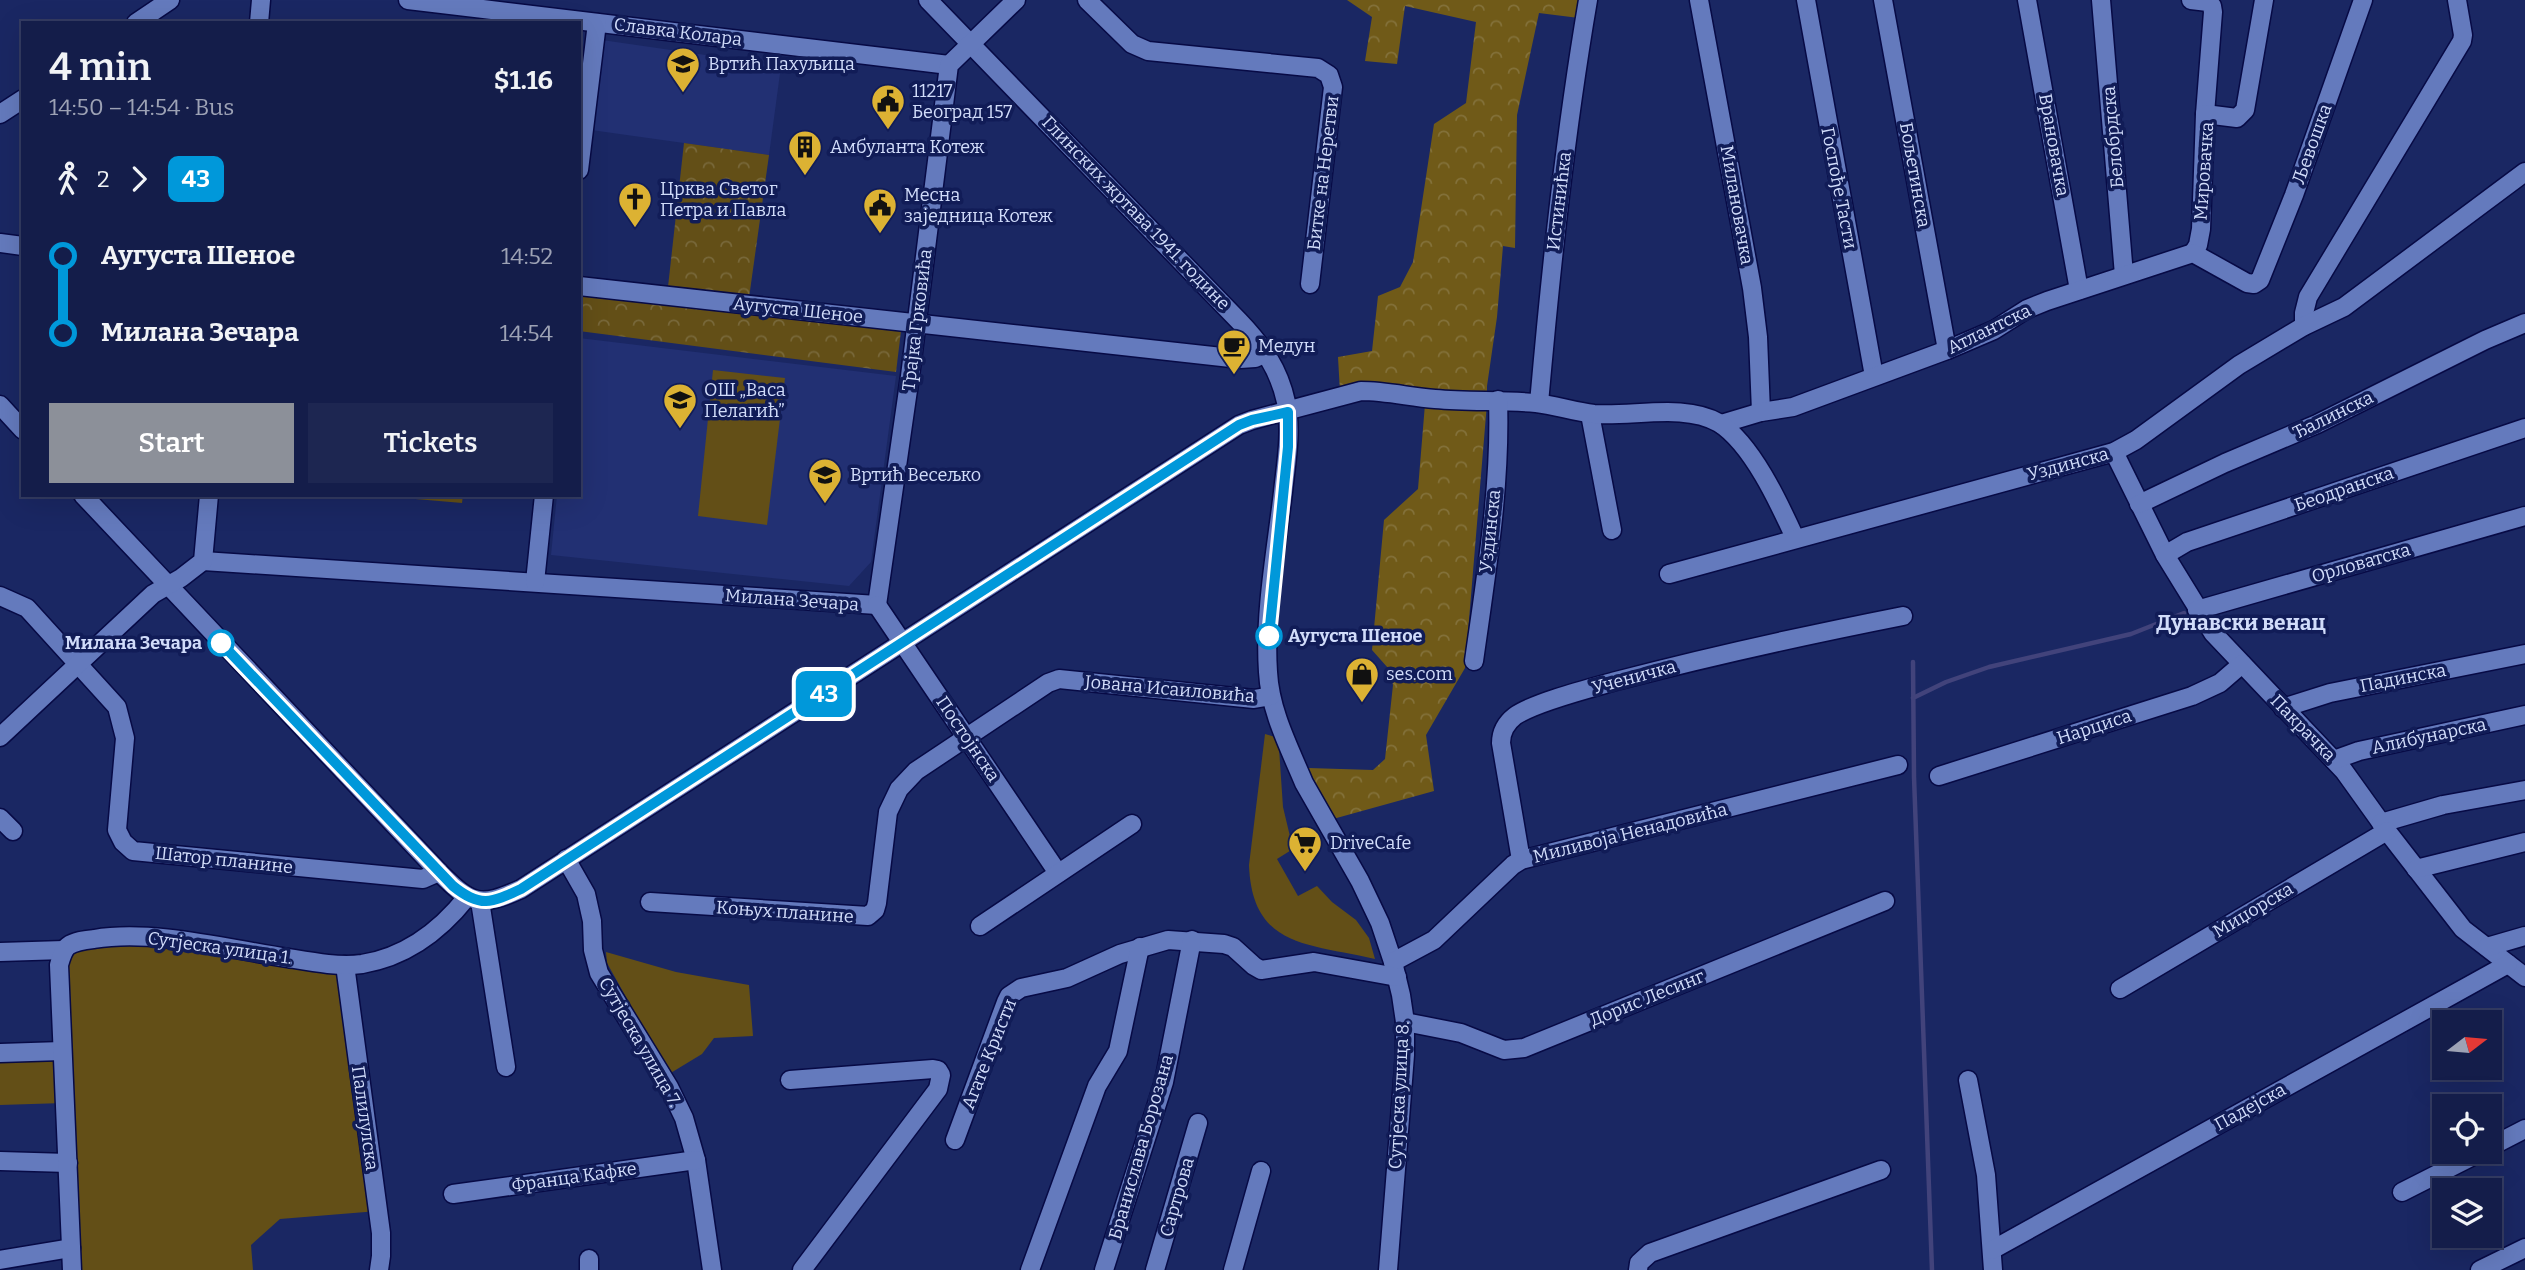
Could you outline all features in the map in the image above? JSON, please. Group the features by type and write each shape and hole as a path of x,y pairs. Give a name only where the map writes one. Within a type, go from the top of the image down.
{"street":[{"path":"139,21 170,0"},
{"path":"259,21 261,0"},
{"name":"Славка Колара","path":"408,0 581,21"},
{"name":"Глинских жртава 1941. године","path":"928,0 1222,302 1266,353 1280,380 1288,412"},
{"path":"949,65 1016,0"},
{"name":"Битке на Неретви","path":"1087,0 1132,44 1148,51 1318,68 1329,75 1333,87 1310,284"},
{"name":"Истинићка","path":"1539,403 1550,273 1570,104 1588,0"},
{"name":"Милановачка","path":"1699,0 1752,288 1758,337 1761,412"},
{"name":"Госпође Тасти","path":"1806,0 1874,376"},
{"name":"Бољетинска","path":"1883,0 1947,350"},
{"name":"Врановачка","path":"2027,0 2079,290"},
{"name":"Белобрдска","path":"2101,0 2124,275"},
{"path":"2191,0 2208,2 2212,6 2205,114"},
{"name":"Мировачка","path":"2193,253 2198,245 2201,229 2205,114 2236,118 2245,110 2264,0"},
{"name":"Љевошка","path":"2193,253 2247,282 2254,284 2260,280 2294,195 2363,0"},
{"path":"2304,326 2308,298 2462,41 2457,0"},
{"name":"Славка Колара","path":"581,21 949,65"},
{"path":"581,154 597,23"},
{"name":"Трајка Грковића","path":"877,606 917,324 949,65"},
{"path":"0,114 21,100"},
{"name":"Уздинска","path":"1669,574 2114,452 2136,440 2239,365 2304,326 2344,307 2525,172"},
{"path":"0,243 21,246"},
{"name":"Атлантска","path":"1721,424 1761,412 1793,407 1947,350 2003,326 2027,309 2193,253"},
{"name":"Аугуста Шеное","path":"581,286 1240,359 1255,358 1266,353"},
{"name":"Ђалинска","path":"2140,504 2225,463 2317,424 2485,340 2525,323"},
{"path":"85,497 439,872 473,899 497,899 521,889 1239,425 1252,420 1361,391 1437,399 1539,403 1590,414 1701,414 1721,424 1746,451 1770,486 1795,538"},
{"name":"Уздинска","path":"1474,661 1491,536 1499,450 1498,400"},
{"path":"0,405 21,428"},
{"name":"Јована Исаиловића","path":"967,737 1048,683 1059,679 1254,699 1271,696 1268,638 1288,447 1288,412"},
{"path":"1590,414 1612,530"},
{"name":"Беодранска","path":"2165,555 2188,542 2525,428"},
{"name":"Пакрачка","path":"2114,452 2165,555 2213,633 2334,760 2463,929 2525,977"},
{"path":"0,737 153,594 203,561 209,497"},
{"path":"535,582 544,497"},
{"name":"Орловатска","path":"2197,610 2525,516"},
{"name":"Милана Зечара","path":"203,561 877,606"},
{"name":"Шатор планине","path":"0,596 27,608 111,699 123,725 125,738 117,830 122,842 133,851 424,879 439,872"},
{"name":"Постојнска","path":"877,606 1058,873"},
{"name":"Ученичка","path":"1521,860 1502,743 1504,728 1516,715 1584,690 1680,664 1903,616"},
{"name":"Падинска","path":"2283,708 2330,693 2525,654"},
{"name":"Нарциса","path":"1939,776 2192,696 2220,683 2242,664"},
{"name":"Сутјеска улица 8.","path":"1271,696 1280,727 1304,783 1360,881 1380,923 1395,970 1405,1021 1403,1089 1388,1270"},
{"name":"Алибунарска","path":"2334,760 2359,751 2525,715"},
{"name":"Коњух планине","path":"650,902 862,918 872,914 877,903 888,812 899,789 916,772 967,737"},
{"name":"Миливоја Ненадовића","path":"1395,970 1434,940 1521,860 1898,765"},
{"name":"Миџорска","path":"2120,989 2384,827 2443,805 2525,790"},
{"path":"0,818 13,831"},
{"path":"980,926 1132,824"},
{"path":"2416,869 2525,842"},
{"name":"Сутјеска улица 7.","path":"566,859 586,894 592,921 593,950 599,973 669,1087 684,1118 696,1160 712,1270"},
{"path":"473,899 506,1067"},
{"name":"Сутјеска улица 1.","path":"0,952 64,950 79,941 134,935 345,965 383,959 425,939 473,899"},
{"name":"Дорис Лесинг","path":"1405,1021 1461,1033 1504,1050 1524,1048 1885,901"},
{"path":"2487,947 2525,936"},
{"name":"Агате Кристи","path":"955,1140 1009,996 1021,989 1074,976 1120,954 1168,940 1215,942 1233,947 1254,967 1261,970 1314,962 1395,970"},
{"name":"Бранислава Борозана","path":"1104,1270 1164,1082 1192,940"},
{"path":"1030,1270 1097,1086 1118,1051 1140,947"},
{"path":"64,950 59,965 72,1270"},
{"name":"Падејска","path":"1992,1250 2508,964"},
{"name":"Палилулска","path":"345,965 381,1233 379,1270"},
{"path":"0,1053 62,1051"},
{"path":"790,1080 933,1069 938,1070 941,1075 938,1089 802,1270"},
{"path":"1968,1080 1986,1175 1993,1270"},
{"name":"Сартрова","path":"1155,1270 1198,1123"},
{"path":"2502,1141 2525,1129"},
{"name":"Франца Кафке","path":"453,1194 696,1160"},
{"path":"0,1161 68,1163"},
{"path":"2402,1192 2457,1164"},
{"path":"1638,1270 1639,1263 1650,1253 1881,1170"},
{"path":"1233,1270 1262,1171"},
{"path":"0,1260 71,1248"},
{"path":"2480,1270 2525,1248"}],"shaded area":[{"name":"Вртић Пахуљица","path":"595,39 781,66 769,155 584,129"},
{"name":"ОШ „Васа Пелагић”","path":"581,338 896,376 871,562 849,586 551,555 557,497 581,497"}],"green space":[{"path":"1347,0 1582,0 1579,18 1539,13 1517,115 1515,248 1503,246 1497,317 1487,386 1465,668 1426,735 1434,791 1333,819 1308,768 1373,770 1385,759 1393,685 1388,668 1372,650 1384,520 1418,489 1426,392 1340,392 1338,357 1372,351 1378,296 1400,287 1413,262 1434,124 1466,103 1476,22 1405,6 1397,64 1365,61 1372,17"},
{"path":"684,143 769,155 748,305 667,296"},
{"path":"581,292 901,331 896,372 581,331"},
{"path":"713,370 785,378 767,525 698,516"},
{"path":"392,497 463,497 462,503"},
{"path":"1265,734 1275,737 1279,748 1283,807 1293,849 1277,859 1298,896 1317,886 1332,902 1356,920 1369,938 1375,959 1289,938 1273,927 1261,913 1253,892 1249,865"},
{"path":"107,937 345,965 378,1211 280,1219 251,1245 253,1270 72,1270 64,1103 0,1105 0,1053 62,1050 64,950"},
{"path":"606,952 676,972 749,985 753,1036 714,1038 702,1054 669,1074 607,963"}],"waterway":[{"path":"1913,698 1946,682 1989,667 2131,634 2184,613"},
{"path":"1913,662 1914,777 1932,1270"}],"bus line":[{"name":"43","path":"221,643 453,886 467,897 480,901 497,899 521,889 1239,425 1288,412 1288,447 1269,636"}],"place":[{"name":"Вртић Пахуљица","path":"683,94"},
{"name":"11217 Београд 157","path":"888,131"},
{"name":"Амбуланта Котеж","path":"805,177"},
{"name":"Црква Светог Петра и Павла","path":"635,229"},
{"name":"Месна заједница Котеж","path":"880,235"},
{"name":"Медун","path":"1234,376"},
{"name":"ОШ „Васа Пелагић”","path":"680,430"},
{"name":"Вртић Весељко","path":"825,505"},
{"name":"Аугуста Шеное","path":"1269,636"},
{"name":"Милана Зечара","path":"221,643"},
{"name":"ses.com","path":"1362,704"},
{"name":"DriveCafe","path":"1305,873"}],"district":[{"name":"Дунавски венац","path":"2241,623"}]}
